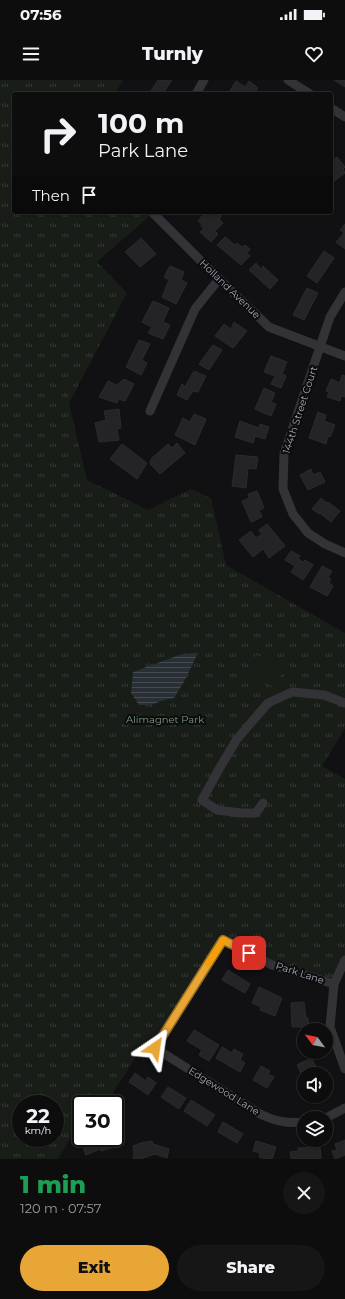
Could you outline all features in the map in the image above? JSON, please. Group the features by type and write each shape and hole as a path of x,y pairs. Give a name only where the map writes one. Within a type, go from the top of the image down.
{"street":[{"path":"197,92 204,80"},
{"path":"288,80 299,83 308,92"},
{"path":"333,109 345,117"},
{"name":"Holland Avenue","path":"154,214 269,327 345,356"},
{"path":"150,411 195,309 219,279"},
{"name":"144th Street Court","path":"345,292 330,317 284,454 283,489 293,514 308,533 325,544 345,553"},
{"path":"263,803 256,813 241,813 217,810 202,800 237,739 268,703 292,692 324,695 345,703"},
{"name":"Park Lane","path":"223,940 272,964 334,984"},
{"name":"Edgewood Lane","path":"223,940 155,1048 260,1114 276,1121 297,1123"},
{"path":"345,960 334,984 330,1027 345,1069"},
{"path":"333,1114 345,1108"}],"green space":[{"name":"Alimagnet Park","path":"0,80 123,80 116,92 12,92 12,214 152,214 97,262 127,293 69,403 87,480 148,510 191,489 211,498 226,565 345,633 345,728 322,766 345,779 345,960 334,984 272,965 223,940 155,1048 139,1052 112,1095 72,1095 72,1135 58,1159 0,1159"},
{"path":"256,655 284,670 274,687 247,673"}],"shaded area":[{"path":"198,653 185,680 174,698 151,705 139,705 131,693 133,672 182,654"}],"building":[{"path":"158,80 172,80 164,92 150,92"},
{"path":"334,80 345,80 345,87"},
{"path":"236,81 245,87 249,81 258,88 255,92 230,91"},
{"path":"337,157 345,167 343,169 345,173 333,182 333,160"},
{"path":"203,214 221,214 222,215 219,219 223,223 215,231 218,234 211,242 200,232 204,228 198,221"},
{"path":"345,224 345,249 336,242 344,233 340,230"},
{"path":"225,237 235,245 237,243 242,247 245,245 250,249 247,253 250,256 241,265 217,245"},
{"path":"141,238 156,254 140,267 125,252"},
{"path":"324,251 334,258 317,283 307,276"},
{"path":"256,263 261,269 263,266 278,280 270,289 249,270"},
{"path":"170,266 184,272 181,280 187,283 176,304 162,297 169,280 164,277"},
{"path":"307,288 318,293 304,320 293,315"},
{"path":"153,301 169,308 163,322 170,325 163,339 148,333 152,327 142,322"},
{"path":"234,322 247,331 233,348 215,336 224,324 231,329"},
{"path":"139,340 150,344 142,360 147,363 141,375 126,367"},
{"path":"213,345 222,350 209,370 199,364"},
{"path":"271,356 287,362 282,374 286,376 281,388 271,384 275,376 264,372"},
{"path":"194,371 206,376 198,392 193,391 187,400 177,395 182,384 185,387"},
{"path":"342,375 345,376 345,397 341,396 340,401 327,397 329,392 326,391 331,379 340,383"},
{"path":"124,379 134,384 125,401 118,399 117,403 99,397 108,381 117,385"},
{"path":"264,388 275,393 271,402 276,404 271,416 255,409"},
{"path":"119,409 121,428 117,429 119,440 99,442 95,423 106,420 104,411"},
{"path":"318,412 326,415 324,421 335,425 330,437 328,436 326,444 309,438"},
{"path":"194,414 206,419 195,445 175,435 183,418 190,422"},
{"path":"240,421 259,428 260,424 269,427 265,439 255,436 253,443 235,437"},
{"path":"177,443 185,453 160,474 150,464 151,459 168,444 172,448"},
{"path":"122,444 147,463 137,479 110,459"},
{"path":"236,455 258,457 256,469 248,468 246,488 232,486"},
{"path":"311,469 313,475 320,472 325,482 308,490 300,475"},
{"path":"257,491 264,508 259,510 262,517 251,522 242,501 249,498 248,494"},
{"path":"321,498 340,511 331,522 320,513 319,514 312,509"},
{"path":"267,524 285,546 269,558 263,549 253,557 239,540 251,531 256,538 262,534 259,530"},
{"path":"291,551 300,556 298,559 303,562 305,560 313,565 303,580 291,572 295,566 285,560"},
{"path":"322,566 332,571 328,578 331,579 329,583 333,586 327,596 310,587"},
{"path":"228,970 250,984 245,993 222,980"},
{"path":"259,987 282,998 275,1016 260,1010 261,1007 252,1003"},
{"path":"304,1002 306,1018 308,1018 309,1023 297,1023 297,1027 292,1027 291,1003"},
{"path":"194,1030 219,1045 209,1061 199,1055 202,1050 187,1041"},
{"path":"222,1047 232,1053 234,1049 243,1054 240,1060 245,1063 240,1072 216,1058"},
{"path":"312,1059 316,1067 298,1067 297,1065"},
{"path":"261,1066 270,1071 268,1074 274,1077 267,1088 253,1080"},
{"path":"135,1073 146,1081 148,1077 156,1083 148,1095 129,1082"},
{"path":"168,1087 186,1098 179,1109 161,1097"},
{"path":"191,1100 215,1115 207,1126 184,1111"},
{"path":"223,1122 243,1134 237,1143 218,1132"},
{"path":"345,1140 345,1155 335,1159 332,1151 337,1150 335,1144"},
{"path":"152,1141 153,1144 169,1149 167,1158 155,1154 140,1159 133,1158 133,1146"},
{"path":"256,1141 276,1147 272,1159 259,1157 260,1153 253,1151"},
{"path":"83,1147 115,1147 101,1151 100,1149 86,1155"},
{"path":"320,1147 321,1159 291,1159 290,1152 298,1151 298,1148"}],"slow traffic":[{"path":"208,964 223,940 225,941"}],"route":[{"path":"155,1048 223,940 249,953"}]}
